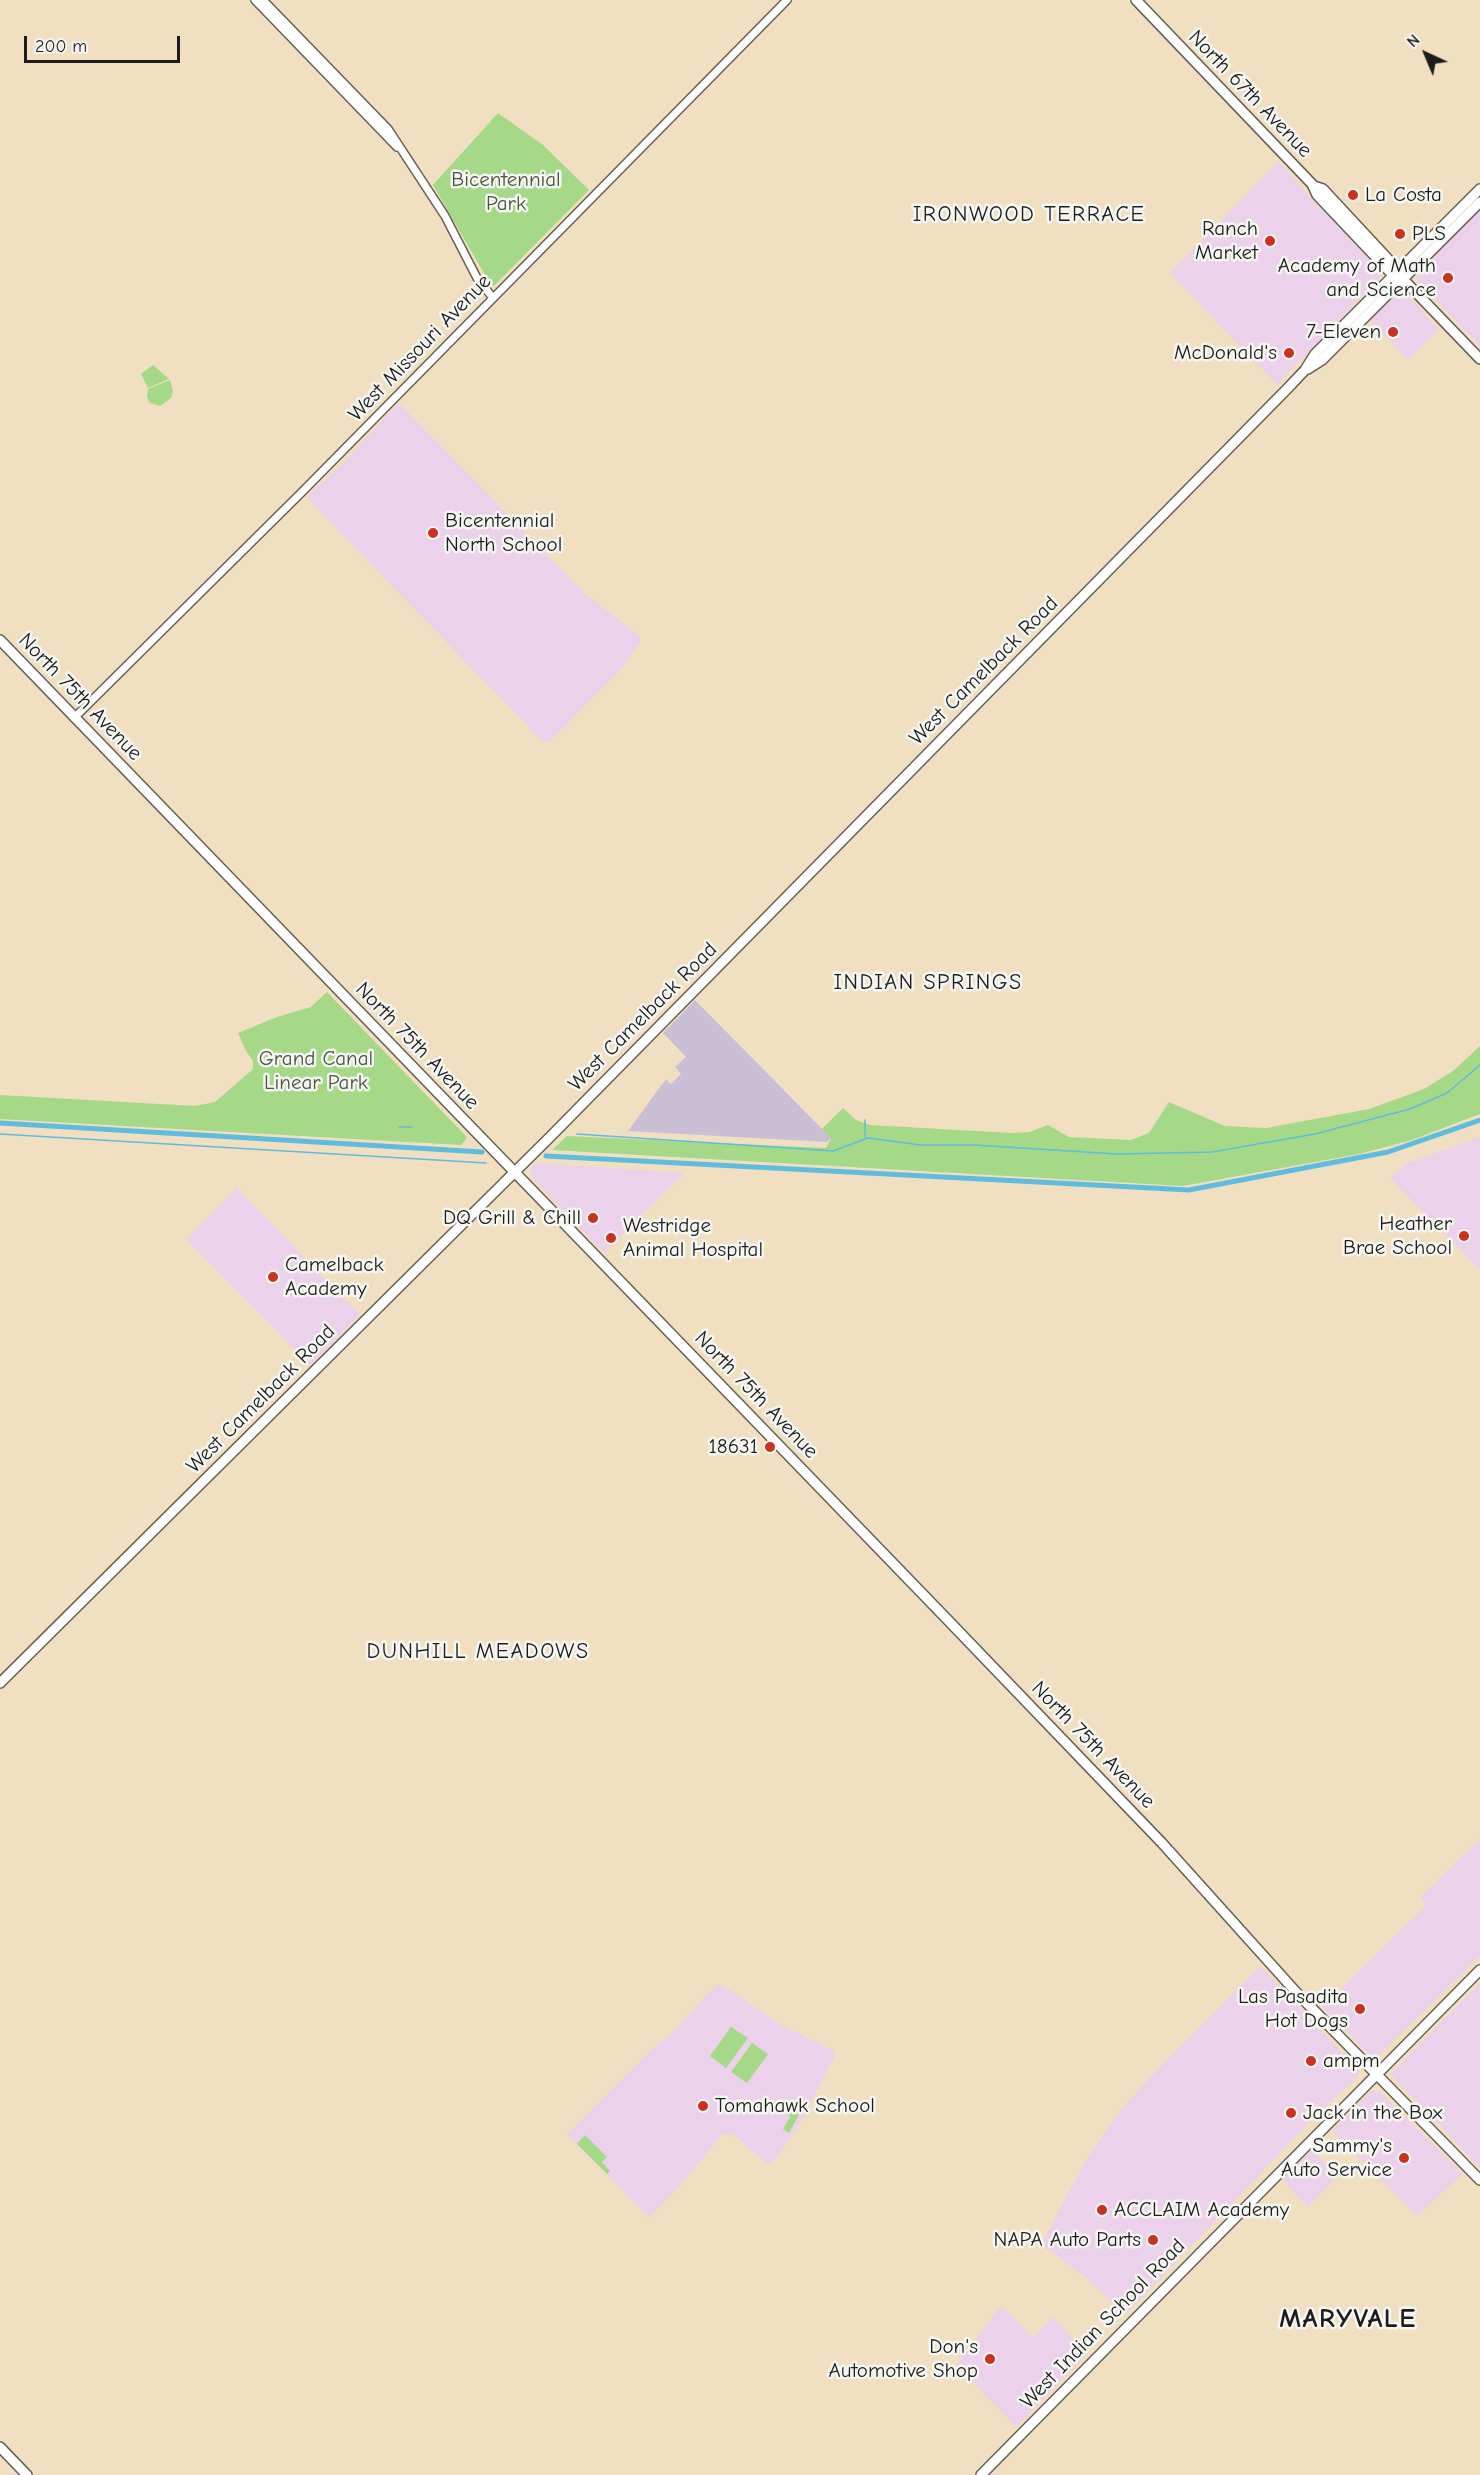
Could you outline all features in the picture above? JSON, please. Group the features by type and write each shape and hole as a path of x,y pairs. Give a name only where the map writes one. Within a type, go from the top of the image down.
{"main road":[{"name":"North 67th Avenue","path":"1136,0 1314,186 1323,189 1398,274 1480,359"},
{"name":"West Camelback Road","path":"0,1683 514,1173 1305,370 1315,354 1398,274 1480,189"},
{"name":"West Camelback Road","path":"1398,274 1480,202"},
{"name":"North 75th Avenue","path":"0,640 1162,1843 1266,1960 1480,2180"},
{"name":"West Indian School Road","path":"981,2475 1480,1970"},
{"path":"0,2447 27,2475"}],"street":[{"path":"255,0 388,129 445,216 477,278 493,298"},
{"path":"263,0 278,20"},
{"name":"West Missouri Avenue","path":"74,718 303,492 787,0"}],"shaded area":[{"path":"1279,161 1319,208 1333,216 1382,276 1283,378 1278,386 1170,273"},
{"name":"Academy of Math and Science","path":"1480,207 1480,347 1416,279 1417,273 1438,249"},
{"path":"1399,291 1408,295 1439,330 1408,360 1368,318"},
{"name":"Bicentennial North School","path":"396,405 401,405 584,593 640,636 640,642 621,669 549,742 543,742 308,499 308,495 343,464"},
{"path":"695,1000 831,1138 827,1142 628,1131 666,1079 671,1084 681,1074 675,1067 686,1057 663,1033"},
{"name":"Heather Brae School","path":"1480,1137 1480,1270 1390,1178 1406,1164"},
{"path":"536,1163 684,1173 604,1253 531,1177 531,1168"},
{"name":"Camelback Academy","path":"237,1188 360,1315 310,1365 186,1239"},
{"path":"1480,1839 1480,1956 1379,2055 1370,2056 1322,2007 1426,1906 1420,1898"},
{"path":"1260,1966 1359,2070 1359,2076 1321,2110 1127,2313 1121,2312 1086,2277 1041,2244 1085,2162 1120,2111"},
{"path":"1480,1983 1480,2168 1390,2074"},
{"name":"Tomahawk School","path":"716,1985 722,1985 783,2026 833,2050 835,2056 795,2132 772,2164 766,2163 734,2135 722,2134 686,2179 649,2218 567,2134 657,2044 665,2040"},
{"path":"1372,2090 1379,2091 1463,2174 1417,2216 1332,2131"},
{"path":"1312,2150 1338,2176 1308,2207 1282,2180"},
{"path":"1001,2306 1033,2337 1053,2317 1087,2354 1016,2427 956,2365"}],"green space":[{"name":"Bicentennial Park","path":"498,113 543,145 589,190 494,286 489,282 433,185"},
{"path":"153,365 169,379 148,388 141,374"},
{"path":"170,380 173,391 171,398 160,406 150,403 147,397 148,389"},
{"name":"Grand Canal Linear Park","path":"327,992 463,1133 467,1138 461,1145 0,1119 0,1095 195,1106 215,1102 253,1069 253,1061 238,1033 277,1017 311,1007"},
{"path":"1480,1046 1480,1114 1412,1140 1359,1154 1183,1186 552,1150 567,1136 826,1148 831,1138 822,1129 843,1108 856,1120 870,1125 1012,1133 1029,1132 1048,1125 1069,1137 1131,1140 1149,1133 1169,1102 1225,1126 1266,1128 1369,1109 1424,1089 1453,1071"},
{"path":"731,2027 748,2038 726,2068 710,2056"},
{"path":"752,2043 768,2054 747,2083 731,2072"},
{"path":"790,2105 801,2111 789,2133 783,2129 790,2117 785,2113"},
{"path":"585,2135 607,2157 602,2162 610,2171 607,2174 577,2144"}],"waterway":[{"path":"577,1134 833,1151 868,1138 921,1145 974,1145 1117,1154 1212,1152 1315,1134 1410,1109 1447,1093 1480,1065"},
{"path":"865,1120 865,1137"},
{"path":"546,1156 1189,1190 1388,1152 1480,1120"},
{"path":"0,1123 482,1152"},
{"path":"399,1127 412,1127"},
{"path":"0,1134 486,1163"}],"place":[{"name":"La Costa","path":"1353,195"},
{"name":"PLS","path":"1400,234"},
{"name":"Ranch Market","path":"1270,241"},
{"name":"Academy of Math and Science","path":"1448,278"},
{"name":"7-Eleven","path":"1393,332"},
{"name":"McDonald's","path":"1289,353"},
{"name":"Bicentennial North School","path":"433,533"},
{"name":"DQ Grill & Chill","path":"593,1218"},
{"name":"Heather Brae School","path":"1464,1236"},
{"name":"Westridge Animal Hospital","path":"611,1238"},
{"name":"Camelback Academy","path":"273,1277"},
{"name":"18631","path":"770,1447"},
{"name":"Las Pasadita Hot Dogs","path":"1360,2009"},
{"name":"ampm","path":"1311,2061"},
{"name":"Tomahawk School","path":"703,2106"},
{"name":"Jack in the Box","path":"1291,2113"},
{"name":"Sammy's Auto Service","path":"1404,2158"},
{"name":"ACCLAIM Academy","path":"1102,2210"},
{"name":"NAPA Auto Parts","path":"1153,2240"},
{"name":"Don's Automotive Shop","path":"990,2359"}],"district":[{"name":"IRONWOOD TERRACE","path":"1029,215"},
{"name":"INDIAN SPRINGS","path":"928,983"},
{"name":"DUNHILL MEADOWS","path":"478,1652"},
{"name":"MARYVALE","path":"1348,2319"}]}
